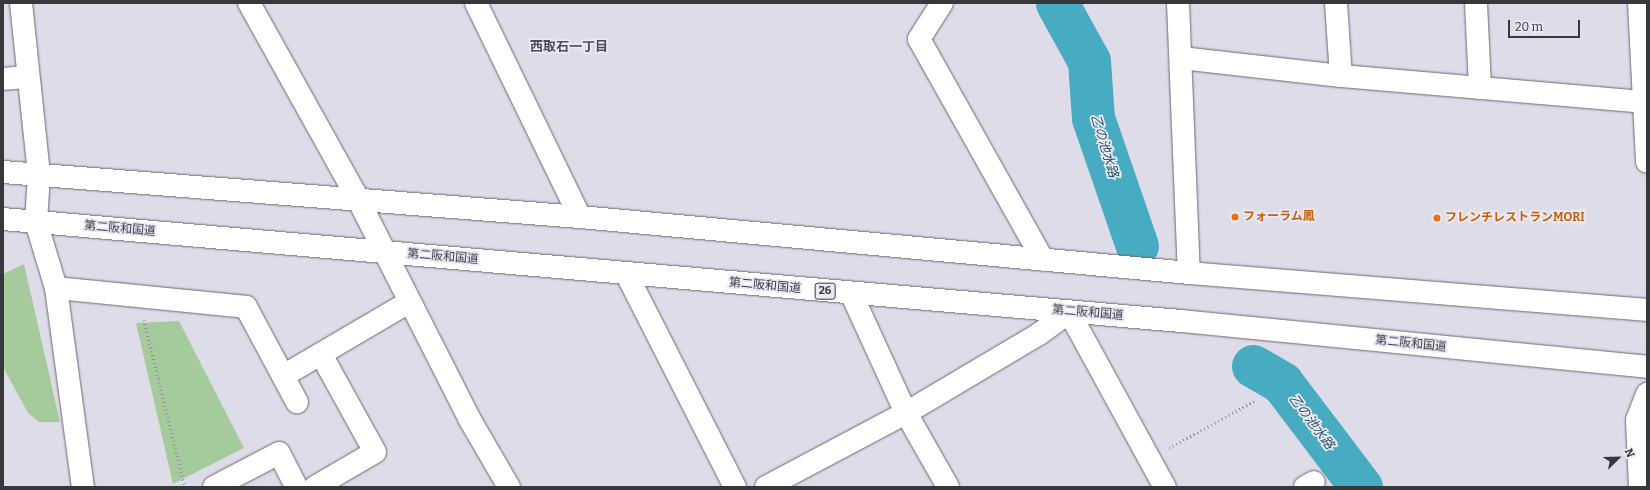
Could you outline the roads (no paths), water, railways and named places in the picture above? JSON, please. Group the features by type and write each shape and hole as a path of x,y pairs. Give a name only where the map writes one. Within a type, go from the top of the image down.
{"main road":[{"path":"21,3 39,175 36,222 56,288 83,487"},
{"path":"249,3 359,202 382,251 470,420 509,487"},
{"path":"476,3 580,217"},
{"path":"942,3 919,39 1043,260"},
{"path":"1178,3 1189,273"},
{"path":"1336,3 1340,76"},
{"path":"1476,3 1480,88"},
{"path":"1639,3 1647,162"},
{"path":"1180,58 1340,76 1645,102"},
{"path":"3,79 28,77"},
{"path":"3,172 359,202 580,217 1189,273 1647,310"},
{"name":"第二阪和国道","path":"3,219 1070,312 1647,367"},
{"path":"626,273 735,487"},
{"path":"56,288 138,297 246,306 297,402"},
{"path":"851,293 906,413 948,487"},
{"path":"283,376 409,302"},
{"path":"766,487 906,413 1039,334 1070,312 1165,487"},
{"path":"314,487 376,452 322,354"},
{"path":"1640,487 1637,420 1647,394"},
{"path":"214,487 278,453 296,487"}],"waterway":[{"name":"乙の池水路","path":"1057,3 1089,61 1093,118 1137,246"},
{"name":"乙の池水路","path":"1253,366 1282,383 1361,487"}],"place":[{"name":"フォーラム鳳","path":"1235,217"},
{"name":"フレンチレストランMORI","path":"1437,218"}],"district":[{"name":"西取石一丁目","path":"569,47"}]}
